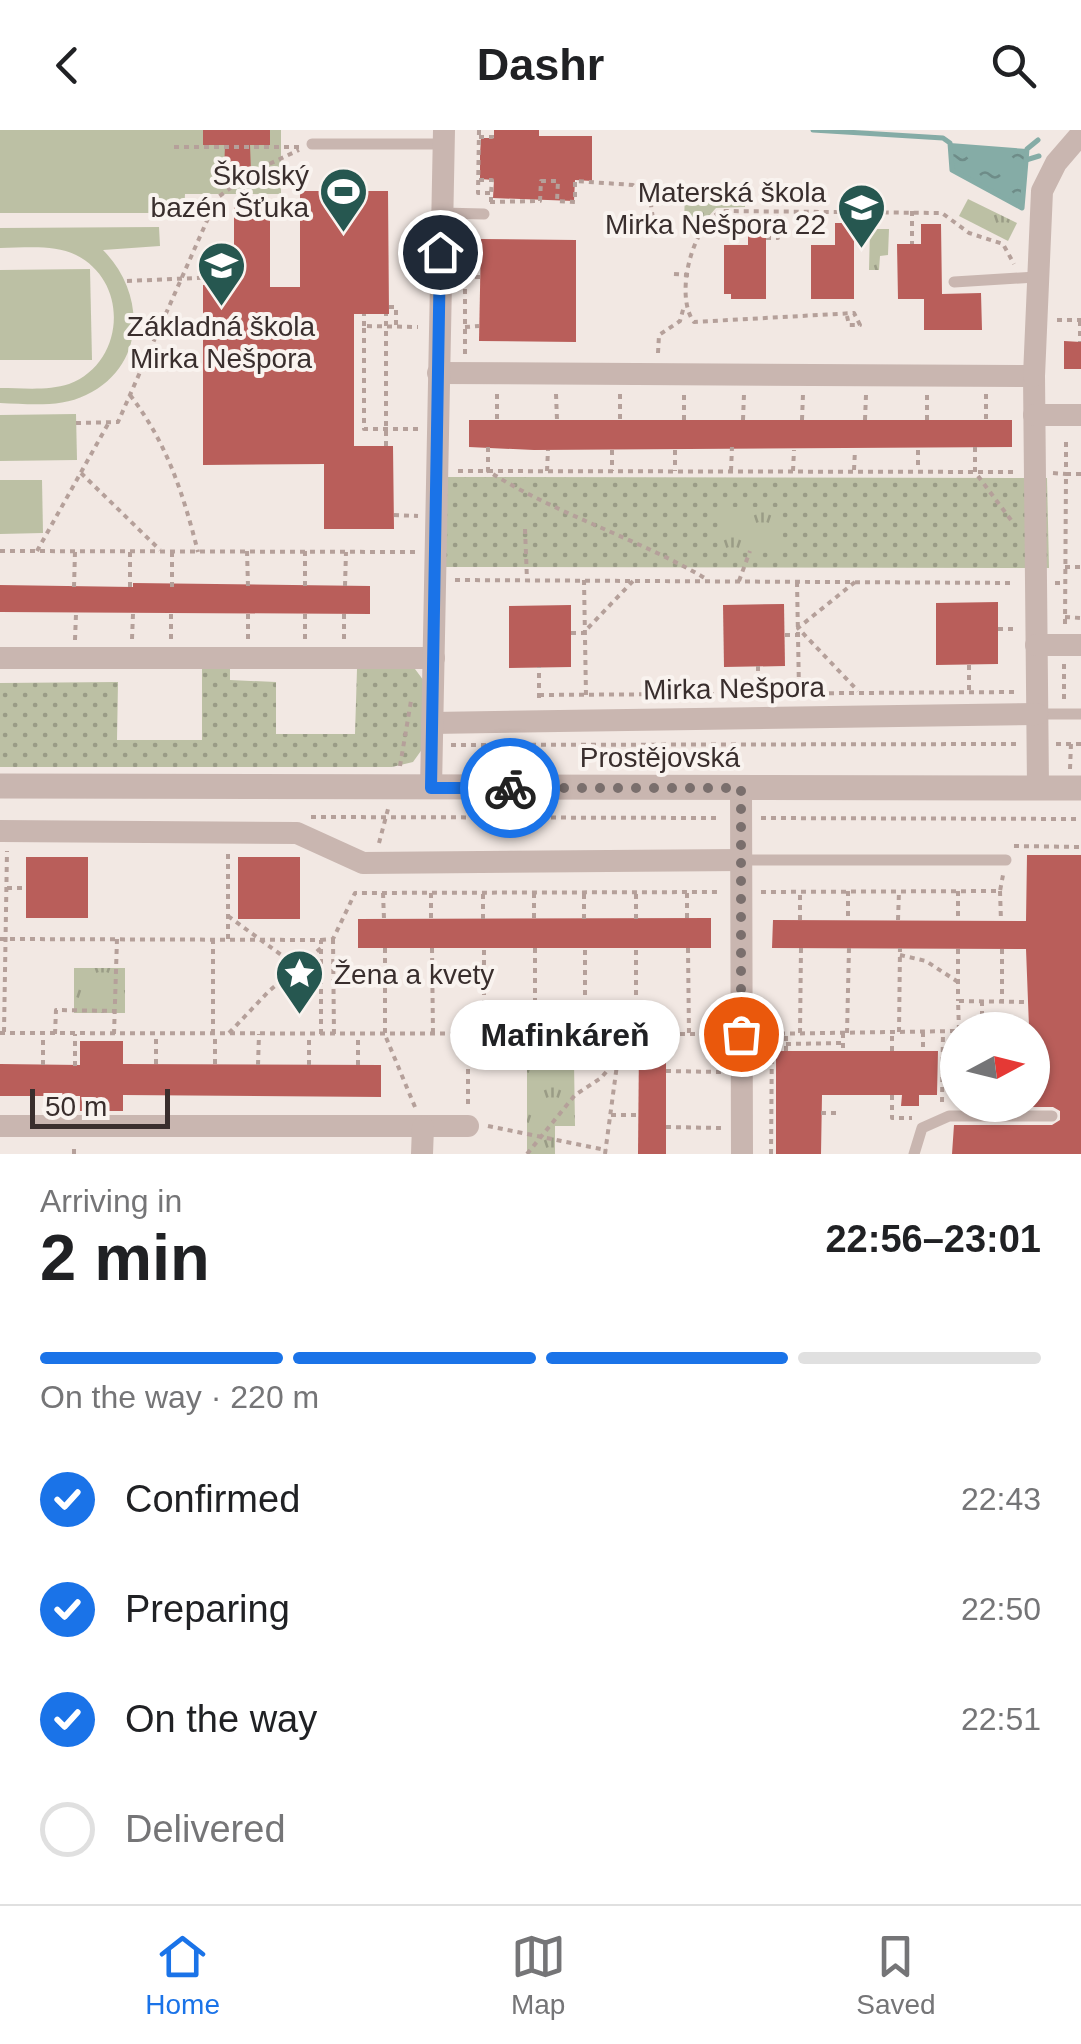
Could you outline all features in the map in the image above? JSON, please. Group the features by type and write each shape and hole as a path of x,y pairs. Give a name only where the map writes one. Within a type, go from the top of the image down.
{"street":[{"path":"1038,788 1031,637 1036,583 1034,376 1026,278 1044,186 1081,134"},
{"path":"431,788 432,734 426,658 436,552 443,137"},
{"path":"438,373 1034,376"},
{"path":"1034,415 1073,415"},
{"path":"1031,637 1081,645"},
{"path":"0,658 426,658"},
{"name":"Mirka Nešpora","path":"432,734 539,721 882,716 969,703 1032,714"},
{"name":"Prostějovská","path":"0,786 1081,788"},
{"path":"741,788 742,1154"},
{"path":"4,831 228,832 302,825 362,862 742,860"},
{"path":"0,1126 468,1124"},
{"path":"422,1154 423,1127"}],"lane":[{"path":"312,144 443,137"},
{"path":"441,213 484,214"},
{"path":"954,282 1026,278"},
{"path":"1032,714 1081,714"},
{"path":"742,860 1006,860"},
{"path":"914,1154 922,1128 949,1116 1052,1116"}],"path":[{"path":"491,193 478,193 478,180 479,134 492,137 492,130"},
{"path":"76,423 118,422 217,198 252,172 305,147 174,147"},
{"path":"478,180 492,180 491,202"},
{"path":"472,202 540,201 541,181 558,181 557,202 575,202 575,181 633,184 650,198 655,233"},
{"path":"766,238 778,238 779,210"},
{"path":"665,333 680,321 694,249 712,215 722,211 942,213 969,233 1003,244 1026,278"},
{"path":"912,211 912,244"},
{"path":"854,237 864,237 865,212"},
{"path":"674,274 690,275"},
{"path":"127,281 220,277 220,284"},
{"path":"685,301 694,322 848,316"},
{"path":"389,307 396,307 396,326"},
{"path":"364,314 364,428"},
{"path":"386,314 386,446"},
{"path":"1080,320 1080,342"},
{"path":"364,326 439,327"},
{"path":"465,327 479,326"},
{"path":"496,420 497,390"},
{"path":"556,390 556,420"},
{"path":"604,390 635,391"},
{"path":"620,390 620,420"},
{"path":"672,391 684,391 684,420"},
{"path":"743,420 744,392"},
{"path":"802,420 803,392 819,392"},
{"path":"850,393 881,393"},
{"path":"865,420 866,393"},
{"path":"911,394 926,394 926,420"},
{"path":"986,394 986,420"},
{"path":"130,395 156,429 182,488 198,552"},
{"path":"1073,415 1066,474 1065,566 1081,567"},
{"path":"37,551 109,422"},
{"path":"354,428 424,428 424,442"},
{"path":"488,447 488,471"},
{"path":"731,471 732,447"},
{"path":"976,447 975,472 1036,552"},
{"path":"547,471 548,450"},
{"path":"612,450 612,471"},
{"path":"675,450 675,471"},
{"path":"794,450 794,472"},
{"path":"854,472 855,450"},
{"path":"918,450 918,472"},
{"path":"437,470 1034,472"},
{"path":"488,471 516,489 654,548 710,581"},
{"path":"81,473 162,552"},
{"path":"1066,474 1081,474"},
{"path":"394,516 423,516"},
{"path":"526,530 527,580"},
{"path":"0,551 436,552"},
{"path":"74,587 75,551"},
{"path":"305,551 305,586"},
{"path":"739,582 750,551"},
{"path":"130,552 130,587"},
{"path":"172,552 172,586"},
{"path":"247,552 248,586"},
{"path":"346,552 346,586"},
{"path":"435,580 1036,583"},
{"path":"584,580 586,694"},
{"path":"571,633 585,632 633,581"},
{"path":"797,582 799,690"},
{"path":"798,628 855,582"},
{"path":"76,614 76,643"},
{"path":"132,644 133,614"},
{"path":"171,614 171,644"},
{"path":"248,614 248,645"},
{"path":"304,645 306,614"},
{"path":"1065,617 1081,618"},
{"path":"798,628 882,716"},
{"path":"998,629 1031,637"},
{"path":"784,635 798,635"},
{"path":"334,1034 333,940 355,893 355,867 378,845 426,658"},
{"path":"969,703 970,664"},
{"path":"757,718 758,666"},
{"path":"539,668 539,721"},
{"path":"539,695 858,690 969,703 1027,692 1032,714"},
{"path":"432,734 1081,744"},
{"path":"1070,761 1081,762"},
{"path":"302,825 386,817 1081,819"},
{"path":"4,831 2,1034 621,1036 940,1032"},
{"path":"228,832 228,939"},
{"path":"1000,920 1000,891 1009,846 1081,847"},
{"path":"6,888 26,888"},
{"path":"228,888 238,888"},
{"path":"898,920 899,891"},
{"path":"958,891 958,920"},
{"path":"355,893 1000,891"},
{"path":"483,892 483,919"},
{"path":"534,892 534,919"},
{"path":"584,892 584,919"},
{"path":"636,892 636,919"},
{"path":"686,892 687,919"},
{"path":"800,892 800,920"},
{"path":"848,892 848,920"},
{"path":"384,893 384,919"},
{"path":"430,893 431,919"},
{"path":"228,916 321,984"},
{"path":"3,938 333,940"},
{"path":"114,1034 117,939"},
{"path":"214,939 215,1064"},
{"path":"320,940 321,1034"},
{"path":"228,1034 321,948"},
{"path":"385,948 385,1035 423,1127"},
{"path":"432,948 433,1035"},
{"path":"484,948 484,1035"},
{"path":"535,948 535,1035"},
{"path":"585,1036 586,948"},
{"path":"636,948 636,1035"},
{"path":"688,948 688,1034"},
{"path":"800,1033 802,948"},
{"path":"844,1051 849,948"},
{"path":"958,948 958,1012"},
{"path":"1002,949 1002,1002"},
{"path":"900,1032 900,952 926,961 958,982"},
{"path":"958,1001 1027,1002"},
{"path":"982,1002 982,1012"},
{"path":"55,1034 56,1010 114,1011"},
{"path":"892,1032 892,1051"},
{"path":"923,1032 923,1051"},
{"path":"772,1033 773,1153"},
{"path":"786,1033 786,1047 844,1043"},
{"path":"42,1065 43,1034"},
{"path":"74,1066 75,1034"},
{"path":"156,1034 156,1064"},
{"path":"258,1034 258,1065"},
{"path":"309,1034 309,1065"},
{"path":"358,1035 358,1065"},
{"path":"468,1035 468,1124 606,1152 621,1036"},
{"path":"618,1059 638,1062"},
{"path":"527,1154 574,1095 600,1078 618,1059"},
{"path":"666,1072 725,1072"},
{"path":"892,1095 892,1118 902,1118"},
{"path":"821,1113 840,1113"},
{"path":"611,1114 638,1115"},
{"path":"666,1128 724,1128"}],"green space":[{"path":"0,130 281,130 281,194 185,194 184,213 0,213"},
{"path":"685,189 745,190 745,207 716,208 700,226 684,225"},
{"path":"968,199 1017,223 1008,241 959,216"},
{"path":"159,227 160,246 103,250 117,267 133,307 130,348 106,382 66,402 0,403 0,388 52,388 88,374 110,341 114,322 106,284 94,267 58,249 0,248 0,228"},
{"path":"870,229 889,229 888,255 880,256 879,270 869,270"},
{"path":"90,269 92,360 0,360 0,270"},
{"path":"76,414 77,460 0,461 0,415"},
{"path":"440,477 1047,478 1049,568 443,567"},
{"path":"0,480 42,480 43,533 0,534"},
{"path":"720,507 782,507 783,551 721,551"},
{"path":"202,668 230,668 230,680 276,682 276,734 355,734 357,669 415,669 424,681 423,748 413,762 392,767 0,767 0,683 118,682 117,740 202,740"},
{"path":"74,968 125,968 125,1013 74,1013"},
{"path":"527,1062 574,1062 575,1126 555,1126 555,1154 527,1154"}],"water":[{"path":"950,143 1027,149 1022,208 952,170"}],"building":[{"path":"203,130 270,130 270,145 250,145 251,172 224,172 225,145 203,145"},
{"path":"494,130 539,130 539,136 592,136 592,181 575,180 574,201 493,198 494,180 480,179 480,154 481,138 494,138"},
{"path":"300,191 388,191 389,314 354,314 354,446 393,446 394,529 324,529 324,464 203,465 203,285 234,284 234,200 270,200 270,287 300,287"},
{"path":"748,223 766,223 766,299 731,299 731,294 724,294 724,245 748,245"},
{"path":"835,223 854,223 854,299 811,299 811,245 835,245"},
{"path":"921,224 941,224 942,294 981,293 982,330 924,330 924,299 898,299 897,244 921,244"},
{"path":"481,239 576,240 576,342 479,341"},
{"path":"1064,341 1081,342 1081,369 1064,369"},
{"path":"469,420 1012,420 1012,447 469,447"},
{"path":"133,583 370,586 370,614 0,612 0,585 133,587"},
{"path":"998,602 998,664 936,665 936,603"},
{"path":"784,604 785,666 724,667 723,605"},
{"path":"571,605 571,667 509,668 509,606"},
{"path":"1027,855 1081,855 1081,1154 952,1154 954,1125 1052,1125 1060,1120 1060,1111 1050,1107 1050,1012 1028,1012 1026,949 772,948 773,920 1026,921"},
{"path":"26,857 88,857 88,918 26,918"},
{"path":"238,857 300,857 300,919 238,919"},
{"path":"711,918 711,948 358,948 358,919"},
{"path":"80,1041 123,1041 123,1064 381,1065 381,1097 123,1095 123,1111 80,1111 80,1096 0,1096 0,1064 80,1065"},
{"path":"639,1045 666,1045 666,1154 638,1154"},
{"path":"776,1051 938,1051 937,1095 919,1095 919,1106 901,1106 902,1095 822,1095 821,1154 776,1154"}],"waterway":[{"path":"813,130 943,138 950,143 952,170 1022,208 1027,149 1038,140"},
{"path":"1026,160 1039,156"}],"way so far":[{"path":"510,788 741,788 741,1034"}],"place":[{"name":"Školský bazén Šťuka","path":"344,234"},
{"name":"Materská škola Mirka Nešpora 22","path":"861,250"},
{"name":"Základná škola Mirka Nešpora","path":"221,308"},
{"name":"Žena a kvety","path":"299,1016"},
{"name":"Mafinkáreň","path":"741,1034"}],"route":[{"path":"440,252 431,788 510,788"}]}
